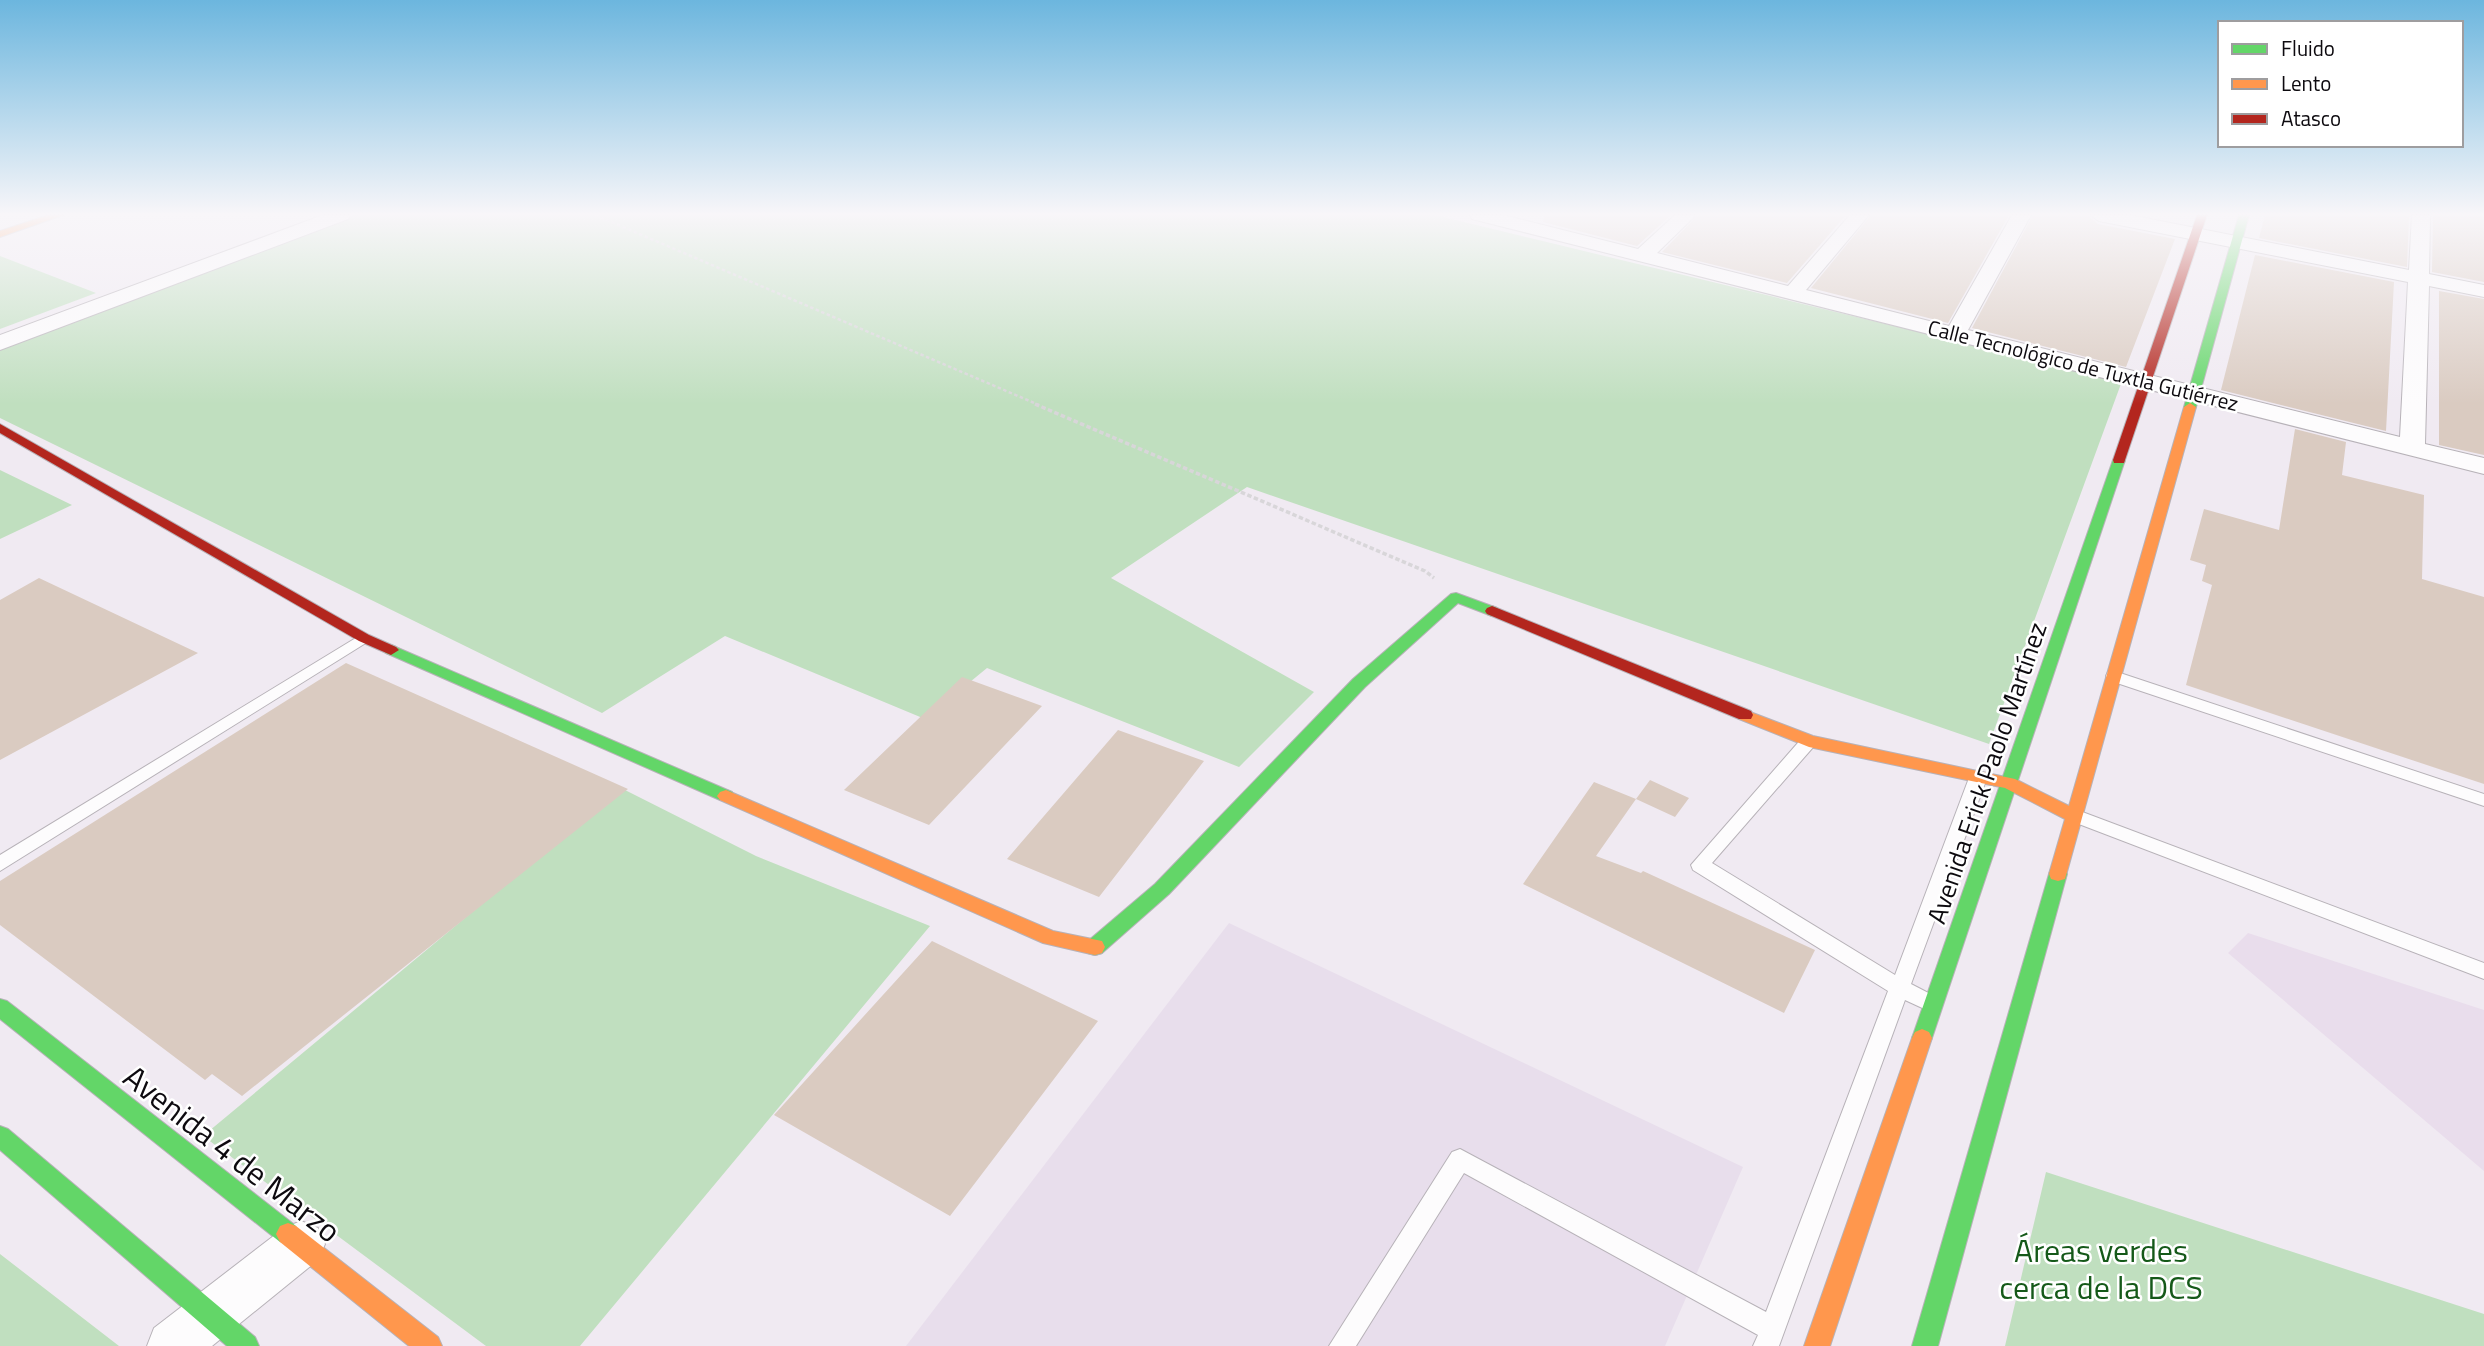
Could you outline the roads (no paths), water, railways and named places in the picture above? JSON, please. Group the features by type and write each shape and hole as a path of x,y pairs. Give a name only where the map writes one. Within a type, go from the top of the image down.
{"main road":[{"name":"Avenida Erick Paolo Martínez","path":"1817,1346 2181,278"},
{"path":"1925,1346 2226,278"},
{"path":"0,428 364,638 1050,938 1095,947 1162,889 1359,683 1456,597 1809,741 2009,783 2074,816"},
{"name":"Avenida 4 de Marzo","path":"4,1016 429,1346"},
{"path":"0,1136 228,1331"}],"street":[{"path":"0,343 174,278"},
{"name":"Calle Tecnológico de Tuxtla Gutiérrez","path":"1731,278 2484,466"},
{"path":"1793,293 1806,278"},
{"path":"1955,334 1987,278"},
{"path":"2412,448 2419,278 2484,291"},
{"path":"172,1346 228,1331 301,1244"}],"lane":[{"path":"0,864 364,638"},
{"path":"2114,676 2484,800"},
{"path":"1809,741 1700,865 1900,988 1933,1005"},
{"path":"1342,1346 1460,1159 1769,1338 1978,778"},
{"path":"2074,816 2484,971"},
{"path":"1866,1079 1895,1118"}],"park label":[{"name":"Áreas verdes cerca de la DCS","path":"2101,1270"}]}
